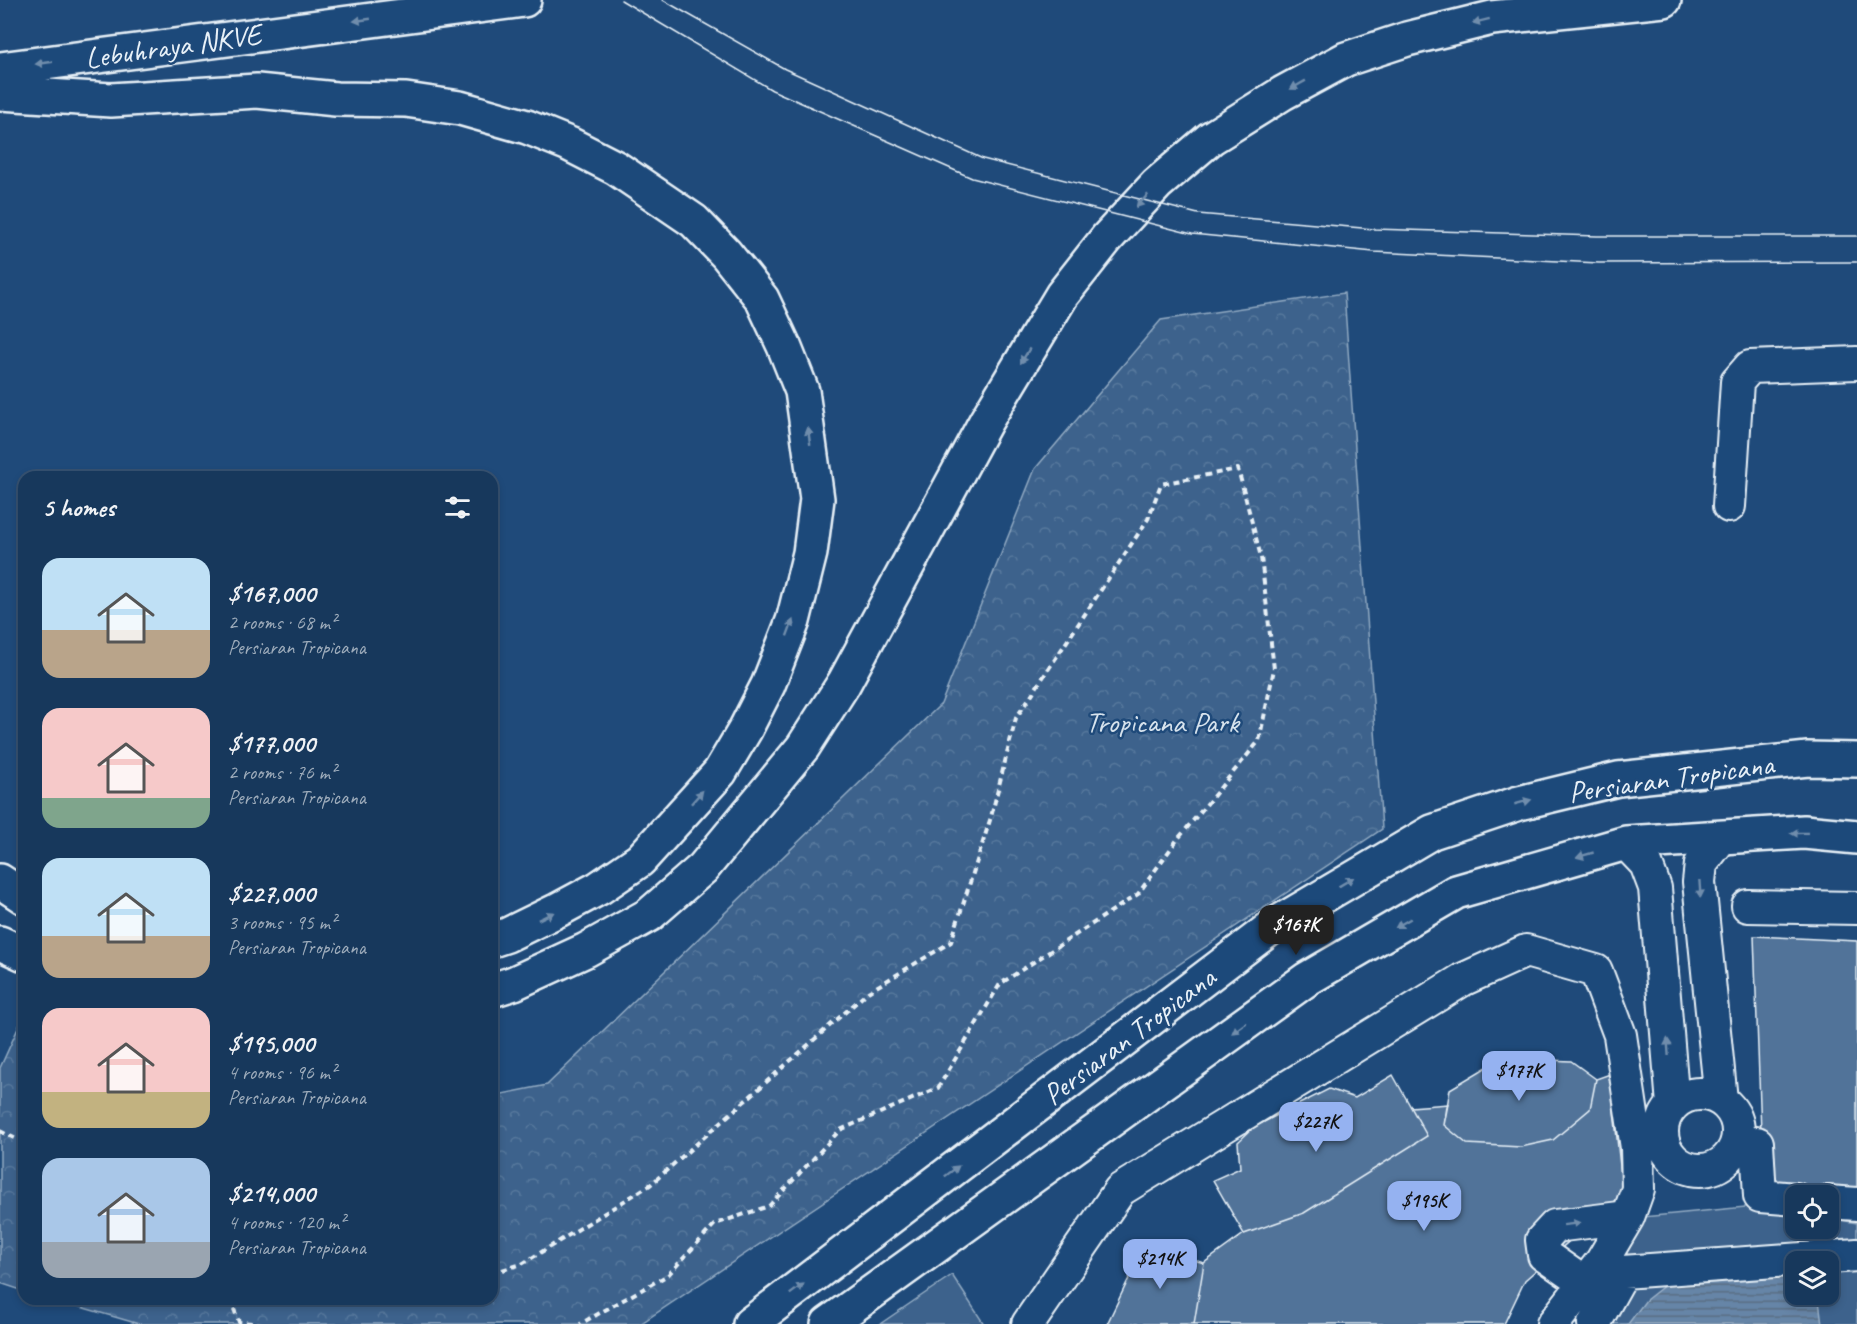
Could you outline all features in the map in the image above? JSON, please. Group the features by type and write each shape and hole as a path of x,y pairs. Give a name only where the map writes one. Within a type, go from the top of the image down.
{"main road":[{"name":"Lebuhraya NKVE","path":"0,69 524,0"},
{"path":"498,988 586,950 649,915 704,868 803,747 844,683 986,421 1062,295 1107,238 1157,184 1211,138 1283,93 1346,59 1407,39 1492,18 1664,0"},
{"path":"0,93 111,100 258,91 336,99 406,100 460,108 527,127 569,144 616,168 693,221 726,254 762,299 802,391 817,499 810,552 793,621 768,685 745,730 720,771 640,860 599,888 498,938"},
{"name":"Persiaran Tropicana","path":"750,1324 1276,924 1432,832 1519,803 1618,779 1808,759 1857,760"},
{"name":"Persiaran Tropicana","path":"828,1324 1307,979 1456,892 1626,843 1804,832 1857,837"},
{"path":"0,880 18,893"},
{"path":"0,943 18,951"}],"lane":[{"path":"1729,506 1737,382 1750,367 1857,363"},
{"path":"1721,1100 1699,882 1701,864 1722,837"},
{"path":"1626,843 1646,864 1655,888 1673,1105"},
{"path":"1748,906 1857,908"},
{"path":"1028,1324 1120,1190 1462,980 1526,951 1596,971 1620,1035 1650,1145 1679,1164 1691,1169 1705,1170 1728,1159 1735,1147 1738,1134 1737,1121 1731,1109 1721,1100 1709,1095 1696,1094 1683,1097 1673,1105 1650,1145 1628,1217 1602,1261 1553,1324"},
{"path":"1735,1147 1757,1143 1760,1196 1785,1198"},
{"path":"1839,1203 1857,1204"},
{"path":"1584,1283 1544,1255 1542,1240 1555,1226 1628,1217"},
{"path":"1594,1324 1623,1272 1857,1256"}],"path":[{"path":"498,1272 522,1264 650,1185 868,992 951,942 991,817 1016,718 1148,519 1161,484 1238,469 1261,557 1274,669 1259,741 1177,840 1138,894 1000,984 938,1088 840,1130 769,1206 714,1224 668,1275 580,1324"},
{"path":"0,1131 18,1140"},
{"path":"232,1305 239,1322 263,1324"}],"green space":[{"name":"Tropicana Park","path":"1344,293 1382,829 640,1324 139,1324 74,1305 498,1305 498,1095 547,1085 941,704 1035,469 1161,320"},
{"path":"18,1028 18,1289 0,1283 0,1068"},
{"path":"1756,1206 1785,1211 1785,1239 1839,1239 1839,1220 1857,1223 1857,1324 1571,1324 1643,1217"},
{"path":"952,1275 984,1324 880,1324"}],"shaded area":[{"path":"1674,1278 1785,1278 1785,1305 1820,1305 1822,1324 1628,1324 1646,1300"}],"building":[{"path":"1754,936 1857,941 1857,1191 1839,1191 1839,1185 1785,1185 1785,1189 1763,1189"},
{"path":"1502,1058 1571,1061 1596,1079 1590,1109 1553,1140 1521,1147 1467,1144 1444,1125 1450,1089"},
{"path":"1610,1074 1623,1194 1525,1280 1504,1324 1194,1324 1204,1263 1244,1234 1304,1213 1427,1136 1411,1107 1448,1104 1444,1125 1467,1144 1521,1147 1553,1140 1590,1109 1596,1079"},
{"path":"1393,1075 1427,1136 1304,1213 1244,1234 1213,1180 1240,1168 1238,1142 1254,1127 1329,1089 1355,1098"},
{"path":"1145,1245 1204,1263 1194,1324 1107,1324"}],"tram line":[{"path":"621,0 772,90 972,178 1192,234 1374,252 1599,263 1857,262"},
{"path":"663,0 785,69 983,159 1198,214 1374,229 1597,236 1857,236"}]}
